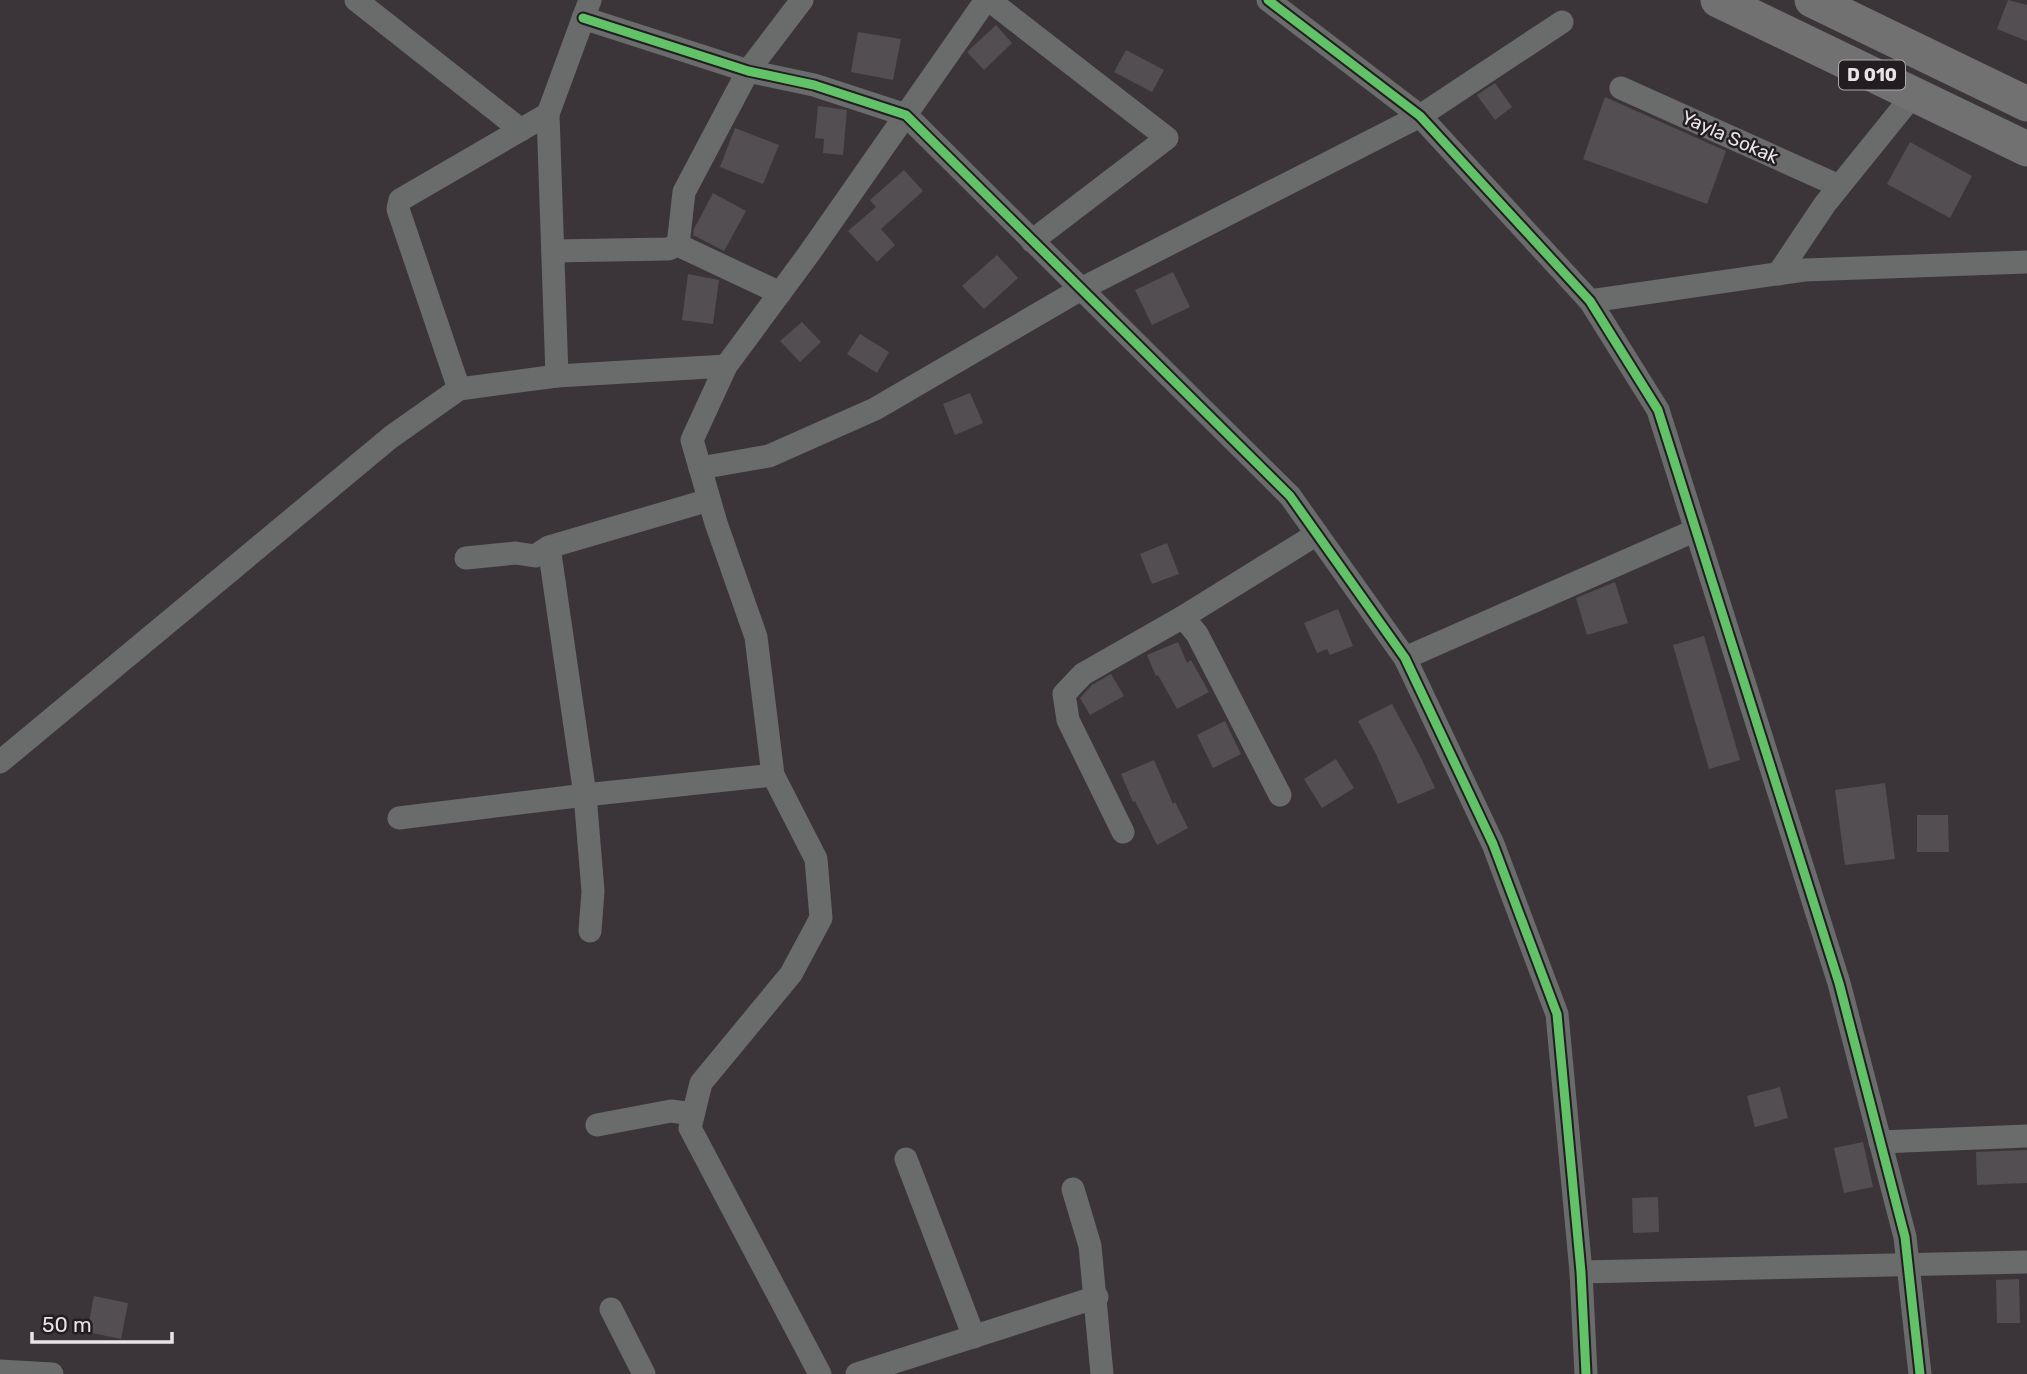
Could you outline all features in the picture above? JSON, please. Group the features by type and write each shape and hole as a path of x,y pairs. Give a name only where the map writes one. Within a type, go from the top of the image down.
{"highway":[{"name":"D 010","path":"1717,0 2027,149"},
{"name":"D 010","path":"1812,0 2027,104"}],"street":[{"path":"356,0 521,130"},
{"path":"678,245 684,192 748,71 802,0"},
{"path":"820,1374 690,1128 701,1083 790,974 821,918 816,859 774,775 756,637 709,500 692,440 726,366 988,0 1167,138 1032,241"},
{"path":"1268,0 1420,116 1590,301 1658,410 1839,983 1905,1237 1920,1374 1913,1374"},
{"path":"557,376 548,114 587,9 748,71 814,85 906,115 1290,496 1405,658 1493,844 1557,1014 1581,1272 1586,1374"},
{"path":"700,468 768,456 875,409 1081,289 1420,116 1562,22"},
{"name":"Yayla Sokak","path":"1621,88 1839,186"},
{"path":"1777,274 1839,186 1913,95"},
{"path":"459,389 398,209 400,200 548,114"},
{"path":"553,251 668,249 678,245 780,293"},
{"path":"1590,301 1804,270 2027,262"},
{"path":"0,762 391,437 459,389 557,376 726,366"},
{"path":"466,558 516,553 535,556 549,547 709,500"},
{"path":"1405,658 1696,530"},
{"path":"1123,832 1068,720 1064,694 1083,674 1183,617 1317,534"},
{"path":"549,547 585,795 593,891 590,931"},
{"path":"1183,617 1197,634 1280,795"},
{"path":"399,818 774,775"},
{"path":"597,1125 671,1111 693,1114"},
{"path":"1880,1142 2027,1136"},
{"path":"906,1159 974,1337"},
{"path":"1073,1189 1090,1246 1097,1297 1102,1374"},
{"path":"1581,1272 2027,1262"},
{"path":"857,1374 1097,1297"},
{"path":"611,1309 644,1374"},
{"path":"0,1371 52,1374"}],"building":[{"path":"2008,0 2027,5 2027,41 1997,29"},
{"path":"996,25 1012,43 984,70 967,52"},
{"path":"858,32 901,39 893,80 851,72"},
{"path":"1126,50 1164,70 1152,92 1114,72"},
{"path":"1495,83 1512,107 1495,120 1477,95"},
{"path":"1605,97 1726,151 1707,204 1583,159"},
{"path":"818,106 847,110 843,155 823,153 824,139 815,138"},
{"path":"735,128 779,145 763,184 720,167"},
{"path":"1910,142 1972,176 1950,218 1887,184"},
{"path":"904,170 923,191 881,229 895,245 877,262 848,231 876,207 870,200"},
{"path":"713,193 746,211 724,251 693,235"},
{"path":"997,255 1018,278 984,309 962,286"},
{"path":"1173,272 1190,307 1152,325 1135,290"},
{"path":"688,274 719,280 713,324 682,320"},
{"path":"802,322 821,342 800,362 780,341"},
{"path":"860,334 889,352 877,373 847,354"},
{"path":"970,393 983,423 955,435 943,404"},
{"path":"1167,543 1179,574 1152,584 1140,554"},
{"path":"1615,582 1628,623 1587,635 1576,598"},
{"path":"1338,609 1353,646 1330,655 1327,649 1317,653 1304,623"},
{"path":"1704,636 1740,760 1709,769 1673,645"},
{"path":"1178,642 1187,663 1191,660 1209,692 1177,709 1158,675 1156,676 1147,655"},
{"path":"1111,674 1124,696 1090,715 1080,698 1092,685"},
{"path":"1392,704 1435,788 1398,804 1358,721"},
{"path":"1225,721 1241,754 1213,768 1197,735"},
{"path":"1336,759 1354,788 1322,808 1304,779"},
{"path":"1154,760 1173,804 1175,802 1188,828 1157,845 1121,774"},
{"path":"1885,783 1895,859 1845,865 1835,790"},
{"path":"1917,815 1948,815 1949,852 1917,852"},
{"path":"1780,1087 1788,1118 1755,1127 1747,1096"},
{"path":"1863,1142 1873,1187 1844,1193 1834,1148"},
{"path":"2027,1150 2027,1183 1977,1185 1976,1152"},
{"path":"1658,1197 1659,1232 1633,1233 1632,1198"},
{"path":"2019,1279 2020,1323 1997,1323 1996,1280"},
{"path":"94,1296 128,1303 121,1339 87,1332"}],"cycle path":[{"path":"1268,0 1420,116 1590,301 1658,410 1839,983 1905,1237 1920,1374"},
{"path":"583,18 748,71 814,85 906,115 1290,496 1405,658 1493,844 1557,1014 1581,1272 1586,1374"}]}
